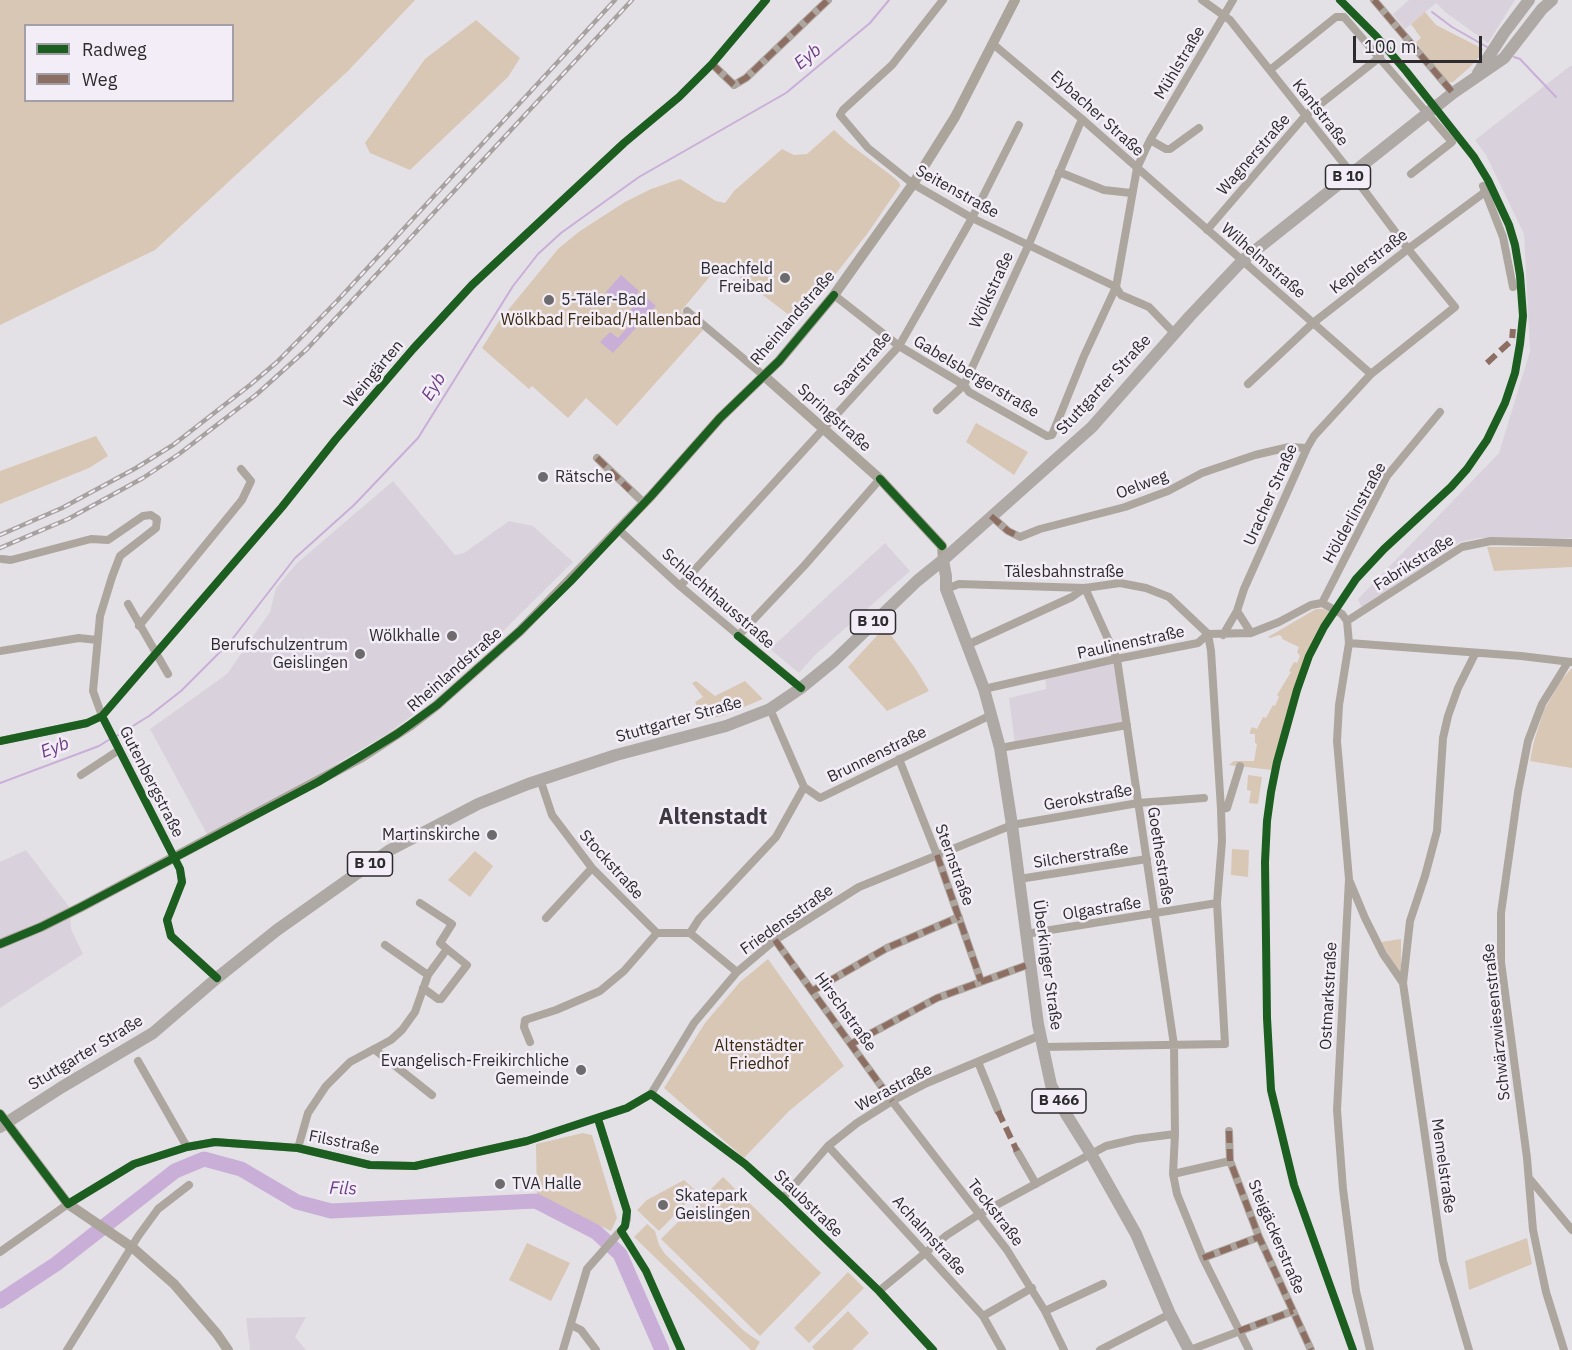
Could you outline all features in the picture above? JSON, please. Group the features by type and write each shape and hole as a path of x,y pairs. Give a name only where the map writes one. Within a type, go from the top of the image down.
{"main road":[{"path":"993,44 1015,0"},
{"name":"B 10","path":"1475,76 1509,25 1529,0"},
{"name":"B 10","path":"1453,93 1504,58 1542,9 1552,0"},
{"name":"Rheinlandstraße","path":"0,944 41,927 175,858 353,762 411,725 465,682 520,631 619,530 720,418 779,361 834,295 913,184 955,117 993,44"},
{"name":"Stuttgarter Straße","path":"2,1121 153,1033 295,916 390,850 478,804 540,779 616,755 726,726 770,709 801,688 834,661 917,581 1092,426 1174,333 1242,261 1453,93"},
{"name":"Springstraße","path":"763,375 880,479 942,546 943,560"},
{"name":"Überkinger Straße","path":"943,560 946,589 984,689 1000,748 1030,964 1051,1084 1136,1234 1170,1314 1189,1350"},
{"path":"2,1121 68,1204 133,1248 174,1284 218,1334 228,1350"}],"street":[{"name":"Weingärten","path":"103,720 155,654 282,507 336,439 472,285 624,143 679,97 712,64 766,0"},
{"path":"712,64 734,85 746,78 828,0"},
{"name":"Seitenstraße","path":"943,0 892,65 840,115 868,148 913,184 972,218 1116,287 1121,295 1149,307 1174,333"},
{"name":"Kantstraße","path":"1202,0 1225,15 1352,174 1407,249 1455,307"},
{"name":"Mühlstraße","path":"1137,168 1150,140 1233,0"},
{"path":"1374,0 1453,93"},
{"path":"1270,70 1336,16 1344,17 1452,142 1411,174"},
{"name":"Eybacher Straße","path":"993,44 1082,118 1137,168 1116,287 1084,356 1052,435 1047,436"},
{"name":"Wagnerstraße","path":"1207,230 1305,116 1380,57"},
{"name":"Wölkstraße","path":"937,410 964,385 1029,244 1082,118"},
{"name":"Saarstraße","path":"680,586 899,346 972,218 1019,125"},
{"path":"1150,140 1170,149 1199,128"},
{"name":"Wilhelmstraße","path":"1137,168 1371,374"},
{"path":"1059,172 1104,190 1131,193"},
{"name":"Keplerstraße","path":"1248,384 1313,323 1484,189 1503,237 1513,288"},
{"name":"Gabelsbergerstraße","path":"834,295 899,346 964,385 969,392 1047,436"},
{"name":"Uracher Straße","path":"1233,634 1244,590 1314,436 1371,374 1455,307"},
{"name":"Springstraße","path":"687,311 763,375"},
{"name":"Hölderlinstraße","path":"1322,603 1387,476 1440,412"},
{"name":"Oelweg","path":"991,516 1008,531 1020,537 1040,529 1125,507 1168,491 1202,473 1255,455 1289,447 1307,448"},
{"path":"597,458 644,503"},
{"path":"139,626 242,500 251,481 242,469"},
{"path":"738,636 804,566 880,479"},
{"name":"Gutenbergstraße","path":"2,559 11,560 91,539 108,540 143,516 151,515 157,519 156,528 120,556 112,577 100,616 96,640 93,691 103,720 180,869 182,882 171,907 167,927 171,936 217,978"},
{"name":"Schlachthausstraße","path":"619,530 680,586 801,688"},
{"name":"Fabrikstraße","path":"1347,621 1462,547 1491,541 1572,543"},
{"name":"Tälesbahnstraße","path":"946,589 959,584 1085,588 1120,583 1146,588 1169,597 1208,634"},
{"path":"968,645 1072,597 1085,588"},
{"name":"Goethestraße","path":"1085,588 1117,659 1156,914 1174,1046 1173,1174 1177,1194 1203,1258 1249,1350"},
{"path":"1322,603 1342,614 1347,621 1349,643 1570,662"},
{"name":"Paulinenstraße","path":"984,689 1198,643 1208,634 1251,633 1322,603"},
{"path":"128,604 168,674"},
{"path":"1237,611 1251,633"},
{"name":"Uracher Straße","path":"1223,635 1237,611"},
{"path":"1208,634 1212,657 1221,809 1222,841 1217,903"},
{"path":"0,651 79,638 96,640"},
{"name":"Ostmarkstraße","path":"1349,643 1339,705 1337,741 1349,879 1337,1110 1343,1189 1356,1291 1370,1350"},
{"name":"Memelstraße","path":"1469,1350 1443,1261 1403,983 1410,921 1437,831 1442,748 1448,716 1458,687 1475,654"},
{"name":"Schwärzwiesenstraße","path":"1564,1350 1546,1292 1533,1230 1526,1148 1501,962 1500,913 1528,741 1542,705 1570,662"},
{"path":"690,933 699,919 776,837 804,787 770,709"},
{"name":"Brunnenstraße","path":"804,787 820,798 992,715"},
{"path":"0,741 103,720"},
{"path":"1000,748 1127,725"},
{"path":"81,775 118,747"},
{"name":"Sternstraße","path":"899,759 937,855 981,981"},
{"path":"1221,809 1227,808 1240,766"},
{"name":"Stockstraße","path":"540,779 552,815 592,868 657,933"},
{"name":"Gerokstraße","path":"1012,825 1138,803 1204,798"},
{"name":"Friedensstraße","path":"598,1119 627,1108 651,1094 694,1023 737,972 775,940 859,887 1012,825"},
{"name":"Silcherstraße","path":"1019,879 1147,859"},
{"path":"546,918 592,868"},
{"name":"Memelstraße","path":"1349,879 1383,954 1403,983"},
{"path":"420,903 452,924 440,943 467,964 441,999 423,988"},
{"name":"Olgastraße","path":"1026,934 1217,903"},
{"name":"Werastraße","path":"783,1198 828,1146 857,1123 927,1083 978,1062 1042,1041 1174,1046 1225,1044 1217,903"},
{"path":"813,991 887,948 959,917"},
{"path":"530,1041 524,1027 525,1020 600,991 624,971 657,933 690,933 737,972"},
{"name":"Hirschstraße","path":"775,940 892,1101"},
{"path":"385,945 428,975"},
{"path":"298,1148 308,1113 326,1086 350,1062 391,1040 402,1030 416,1012 428,975 447,949"},
{"path":"851,1044 937,998 1030,964"},
{"path":"374,1049 432,1095"},
{"path":"138,1061 186,1147"},
{"path":"978,1062 998,1111"},
{"name":"Staubstraße","path":"651,1094 745,1164 783,1198 879,1291 933,1350"},
{"name":"Teckstraße","path":"892,1101 1007,1250 1046,1311 1064,1350"},
{"path":"563,1350 587,1269 625,1226 627,1211 598,1119"},
{"name":"Filsstraße","path":"0,1252 68,1204 134,1164 186,1147 215,1142 298,1148 369,1165 415,1166 527,1141 598,1119"},
{"name":"Steigäckerstraße","path":"1228,1131 1230,1161 1259,1237 1311,1350"},
{"path":"879,1291 926,1252 978,1215 1106,1146 1175,1134"},
{"name":"Achalmstraße","path":"828,1146 983,1316 1002,1350"},
{"path":"1017,1151 1036,1184"},
{"path":"1173,1174 1230,1161"},
{"path":"1528,1177 1572,1230"},
{"path":"67,1350 133,1248 139,1235 158,1209 189,1185"},
{"path":"1203,1258 1259,1237"},
{"path":"1046,1311 1103,1284"},
{"path":"983,1316 1032,1288"},
{"path":"1189,1350 1293,1311"},
{"path":"1100,1350 1170,1314"},
{"path":"572,1325 581,1330 596,1350"}],"shaded area":[{"path":"1409,0 1515,0 1488,43 1436,3 1405,29 1393,14"},
{"path":"1572,66 1572,538 1479,538 1460,542 1362,608 1358,599 1499,453 1530,351 1524,234 1486,155 1475,140"},
{"path":"621,275 639,291 634,297 638,301 644,295 656,306 613,353 600,342 610,332 618,338 629,326 622,319 634,306 630,301 624,308 606,292"},
{"name":"Berufschulzentrum Geislingen","path":"393,481 455,555 464,553 509,521 533,526 573,562 500,634 409,718 384,736 328,769 207,834 150,729 227,674 270,612 276,588 296,564"},
{"path":"885,543 910,571 815,655 799,673 770,649"},
{"path":"1117,659 1127,725 1015,745 1009,698 1046,689 1045,675"},
{"path":"26,850 70,908 71,929 83,954 0,1008 0,862"},
{"path":"306,1317 295,1337 306,1350 249,1350 246,1318"}],"green space":[{"path":"0,0 415,0 348,71 155,250 0,325"},
{"path":"1425,12 1436,25 1483,49 1480,56 1453,82 1447,82 1416,42 1421,38 1411,24"},
{"path":"476,20 520,58 508,77 410,170 370,153 365,143 425,59"},
{"name":"Wölkbad Freibad/Hallenbad","path":"834,130 892,176 900,186 867,234 798,322 721,263 681,311 703,330 617,426 586,398 568,418 532,386 529,389 482,348 499,321 559,248 580,231 625,202 651,189 680,179 716,201 725,203 734,191 782,149 794,155 807,154"},
{"path":"976,423 1028,452 1014,475 966,442"},
{"path":"96,436 108,456 89,468 0,504 0,471"},
{"path":"1487,547 1572,547 1572,567 1494,571"},
{"path":"1316,609 1330,612 1305,662 1272,770 1229,765 1234,761 1254,761 1257,744 1255,734 1250,734 1250,731 1252,727 1257,729 1263,717 1266,718 1273,705 1275,706 1279,697 1277,695 1291,672 1289,671 1300,656 1297,652 1299,647 1282,639 1279,635 1268,637"},
{"path":"885,627 929,691 887,711 848,667"},
{"path":"1572,668 1572,768 1530,761 1544,710 1561,680"},
{"path":"696,681 715,696 745,681 763,699 722,716 703,720 695,702 703,697 692,683"},
{"path":"1248,775 1262,777 1258,804 1249,803 1251,791 1247,790"},
{"path":"1232,849 1249,850 1248,877 1231,875"},
{"path":"475,851 493,866 470,897 448,880"},
{"path":"1401,939 1401,975 1381,942"},
{"name":"Altenstädter Friedhof","path":"768,959 844,1066 789,1111 744,1158 664,1088 705,1023 740,982"},
{"path":"583,1133 592,1135 617,1218 611,1231 537,1195 536,1144"},
{"path":"723,1177 821,1273 760,1336 661,1239"},
{"name":"Skatepark Geislingen","path":"684,1180 697,1192 659,1231 637,1210 647,1200"},
{"path":"647,1224 655,1231 659,1245 665,1254 744,1331 760,1342 755,1350 751,1350 634,1237"},
{"path":"1527,1238 1532,1264 1469,1290 1465,1261"},
{"path":"527,1243 570,1263 551,1301 509,1280"},
{"path":"848,1272 864,1288 809,1343 794,1328"},
{"path":"848,1311 869,1333 852,1350 815,1350 812,1347"}],"waterway":[{"name":"Eyb","path":"115,737 149,716 181,691 230,642 295,558 354,505 418,438 513,286 538,254 561,233 639,177 786,93 870,23 889,0"},
{"path":"1432,12 1452,27 1487,47"},
{"path":"1514,57 1520,59 1556,97"},
{"name":"Eyb","path":"0,783 99,746 110,739"},
{"name":"Fils","path":"0,1301 56,1264 175,1171 204,1159 241,1169 297,1202 331,1211 536,1201 596,1232 620,1254 662,1350"}],"railway":[{"path":"0,535 62,508 173,445 277,362 337,301 615,0"},
{"path":"0,548 68,519 143,478 179,454 257,394 307,349 632,0"}],"marked path":[{"path":"712,64 734,85 746,78 828,0"},
{"path":"1374,0 1453,93"},
{"path":"1487,363 1512,340 1513,329"},
{"path":"597,458 630,490"},
{"path":"991,516 1008,531 1020,537"},
{"path":"937,855 981,981"},
{"path":"812,991 887,948 959,917"},
{"path":"775,940 892,1101"},
{"path":"851,1044 937,998 1030,964"},
{"path":"998,1111 1017,1151"},
{"path":"1229,1131 1230,1161 1259,1237 1311,1350"},
{"path":"1203,1258 1259,1237"},
{"path":"1239,1331 1293,1311"}],"cycle path":[{"path":"0,741 87,723 102,716 282,507 336,439 413,349 472,285 624,143 679,97 712,64 766,0"},
{"path":"1340,0 1376,36 1406,71 1474,157 1488,180 1509,225 1515,245 1523,316 1515,373 1505,403 1487,440 1451,487 1384,549 1356,579 1324,627 1309,656 1297,690 1271,792 1265,862 1267,1018 1271,1090 1294,1185 1353,1350"},
{"path":"0,944 81,907 318,782 397,734 437,705 520,631 570,582 720,418 779,361 834,295"},
{"path":"880,479 942,546"},
{"path":"738,636 801,688"},
{"path":"102,716 180,869 182,882 167,920 171,936 217,978"},
{"path":"0,1114 68,1204 134,1164 187,1147 215,1142 298,1148 370,1165 415,1166 527,1141 627,1108 651,1094 745,1164 783,1198 879,1291 933,1350"},
{"path":"598,1119 627,1211 625,1226 621,1231 646,1271 681,1350"}],"place":[{"name":"Beachfeld Freibad","path":"785,278"},
{"name":"5-Täler-Bad","path":"549,300"},
{"name":"Rätsche","path":"543,477"},
{"name":"Wölkhalle","path":"452,636"},
{"name":"Berufschulzentrum Geislingen","path":"360,654"},
{"name":"Martinskirche","path":"492,835"},
{"name":"Evangelisch-Freikirchliche Gemeinde","path":"581,1070"},
{"name":"TVA Halle","path":"500,1184"},
{"name":"Skatepark Geislingen","path":"663,1205"}],"district":[{"name":"Altenstadt","path":"713,818"}]}
